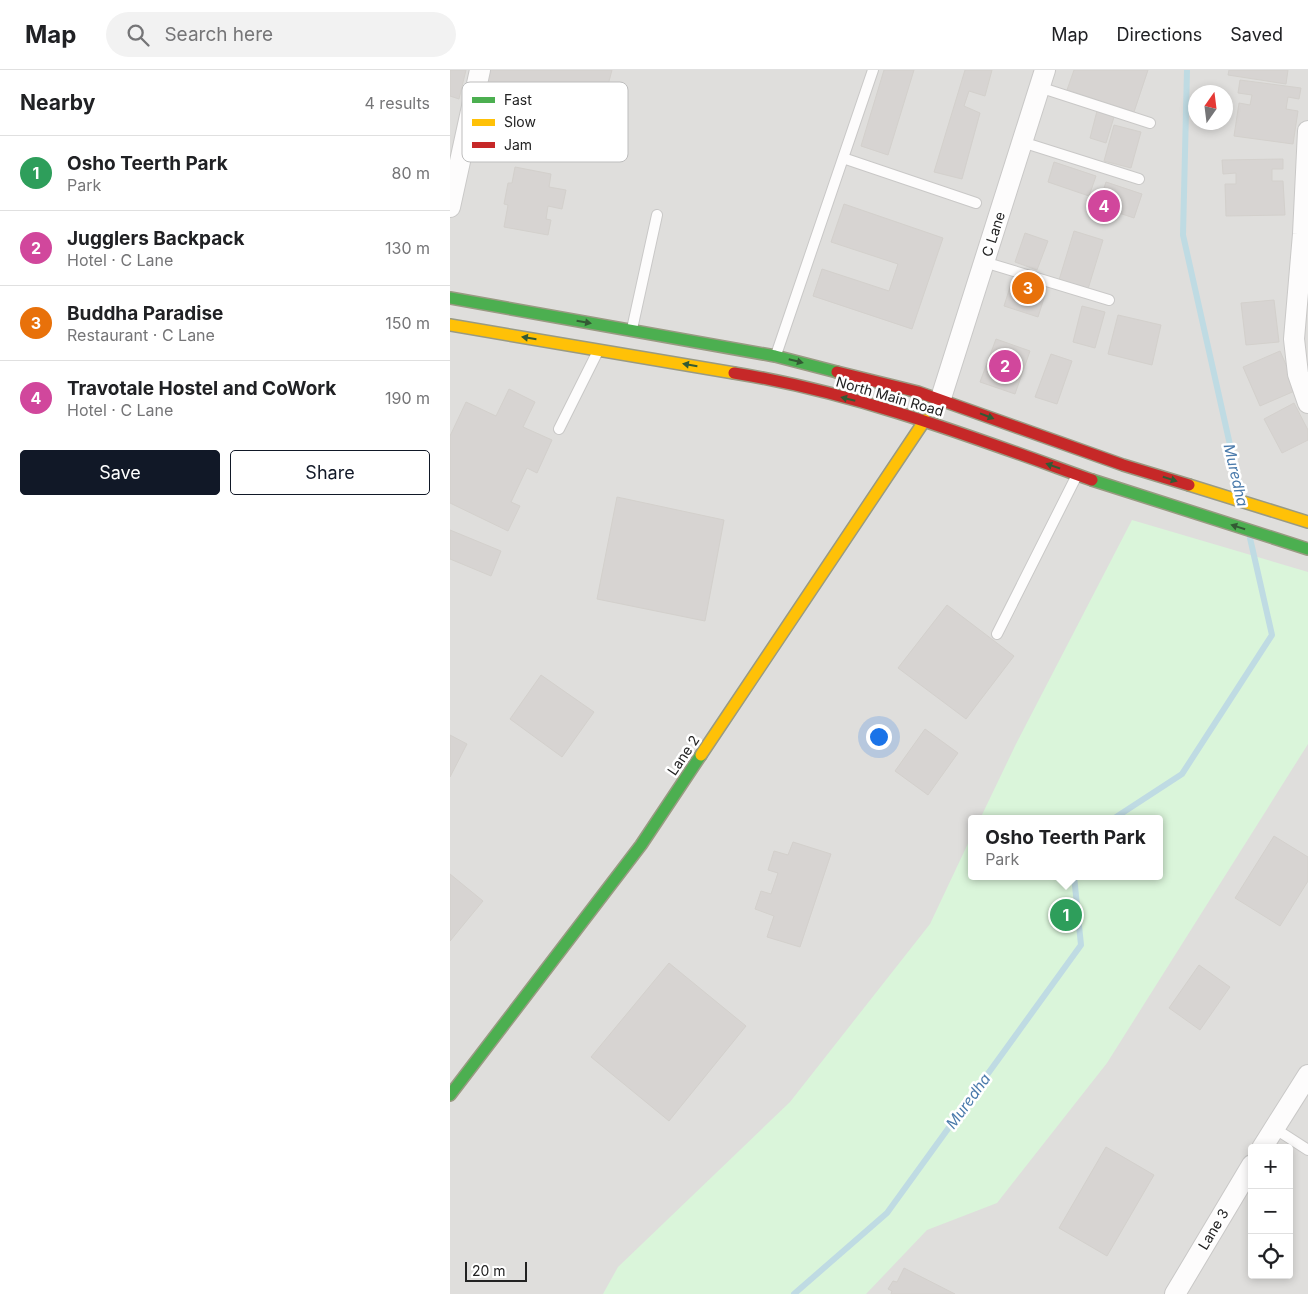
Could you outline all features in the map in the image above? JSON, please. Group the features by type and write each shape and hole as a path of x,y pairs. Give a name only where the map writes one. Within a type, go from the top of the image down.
{"main road":[{"name":"North Main Road","path":"450,298 632,330 771,367 1115,488 1308,549"},
{"name":"North Main Road","path":"450,325 599,350 771,367 941,398 1123,465 1308,522"},
{"name":"Lane 2","path":"450,1095 641,845 925,420"}],"street":[{"name":"C Lane","path":"941,398 1042,79"},
{"path":"1308,131 1303,234 1294,339 1298,374 1308,403"},
{"path":"450,207 462,152"},
{"path":"1264,1144 1308,1075"},
{"name":"Lane 3","path":"1175,1294 1248,1172"}],"lane":[{"path":"771,367 874,70"},
{"path":"1042,79 1150,123"},
{"path":"1022,142 1139,179"},
{"path":"843,158 976,203"},
{"path":"632,330 658,215"},
{"path":"984,262 1109,300"},
{"path":"559,429 599,350"},
{"path":"997,634 1078,474"},
{"path":"1274,1128 1308,1150"}],"shaded area":[{"path":"450,70 1308,70 1308,1294 450,1294"}],"green space":[{"path":"1132,520 1308,572 1308,744 1107,1063 997,1203 927,1230 866,1294 603,1294 618,1267 790,1102 930,924 968,843 968,880 1163,880 1163,815 982,815 1016,744"}],"building":[{"path":"450,70 466,70 459,99 450,96"},
{"path":"484,70 612,70 609,82 481,82"},
{"path":"884,70 914,70 888,155 861,146"},
{"path":"965,70 992,70 985,96 969,91 964,106 980,113 962,179 934,172"},
{"path":"1074,70 1148,70 1134,112 1067,90"},
{"path":"1229,70 1288,70 1286,84 1228,75"},
{"path":"1240,80 1301,88 1299,99 1288,97 1286,109 1298,111 1293,144 1234,136 1239,103 1250,105 1252,95 1238,93"},
{"path":"1097,111 1114,117 1106,143 1090,138"},
{"path":"1114,125 1141,132 1131,168 1104,161"},
{"path":"1283,159 1283,169 1272,169 1272,181 1283,181 1285,215 1226,216 1225,184 1236,184 1236,173 1223,174 1222,160"},
{"path":"1054,162 1096,176 1089,196 1048,182"},
{"path":"515,167 551,174 549,187 566,190 562,209 548,206 546,219 551,220 548,235 504,227 508,205 504,204 508,183 512,183"},
{"path":"1106,182 1142,194 1134,218 1098,206"},
{"path":"844,204 943,238 912,329 813,296 822,269 889,291 898,264 831,242"},
{"path":"1074,231 1103,240 1088,289 1059,280"},
{"path":"1025,233 1048,241 1037,270 1015,262"},
{"path":"1011,284 1045,295 1038,317 1004,306"},
{"path":"1274,300 1279,342 1246,345 1241,303"},
{"path":"1082,306 1105,312 1095,348 1073,342"},
{"path":"1118,315 1161,325 1152,365 1108,354"},
{"path":"996,339 1030,351 1015,394 980,382"},
{"path":"1280,351 1297,390 1260,406 1243,367"},
{"path":"1051,354 1072,361 1057,404 1035,397"},
{"path":"509,389 535,402 523,427 552,440 537,473 527,468 511,502 520,506 508,531 450,503 450,436 466,402 496,416"},
{"path":"1294,403 1308,430 1308,440 1282,453 1264,419"},
{"path":"617,497 724,520 705,621 597,599"},
{"path":"450,530 501,551 491,576 450,559"},
{"path":"947,605 1014,656 966,719 898,668"},
{"path":"541,675 594,712 562,757 510,719"},
{"path":"925,729 958,753 928,795 895,771"},
{"path":"450,735 467,744 450,777"},
{"path":"1274,836 1308,857 1308,881 1280,926 1235,898"},
{"path":"793,842 831,854 800,947 767,937 774,916 755,909 761,891 771,894 778,873 768,870 774,851 788,855"},
{"path":"450,874 483,901 450,941"},
{"path":"669,963 746,1026 669,1121 591,1057"},
{"path":"1199,965 1230,987 1200,1030 1169,1008"},
{"path":"1106,1147 1154,1175 1107,1256 1059,1228"},
{"path":"904,1268 955,1294 891,1294 892,1291 888,1289 893,1281 897,1282"}],"waterway":[{"name":"Muredha","path":"1187,70 1183,235 1241,494"},
{"name":"Muredha","path":"1119,815 1182,774 1272,635 1250,538"},
{"name":"Muredha","path":"794,1294 887,1213 1081,945 1074,880"}],"traffic: fast":[{"path":"450,298 775,356 837,372"},
{"path":"1092,480 1308,549"},
{"path":"450,1095 641,845 701,755"}],"traffic: slow":[{"path":"450,325 734,373"},
{"path":"701,755 925,420"},
{"path":"1189,485 1308,522"}],"traffic: jam":[{"path":"837,372 918,392 1123,465 1189,485"},
{"path":"734,373 826,392 916,418 1092,480"}],"place":[{"name":"Travotale Hostel and CoWork","path":"1104,206"},
{"name":"Buddha Paradise","path":"1028,288"},
{"name":"Jugglers Backpack","path":"1005,366"},
{"name":"Osho Teerth Park","path":"1066,915"}]}
